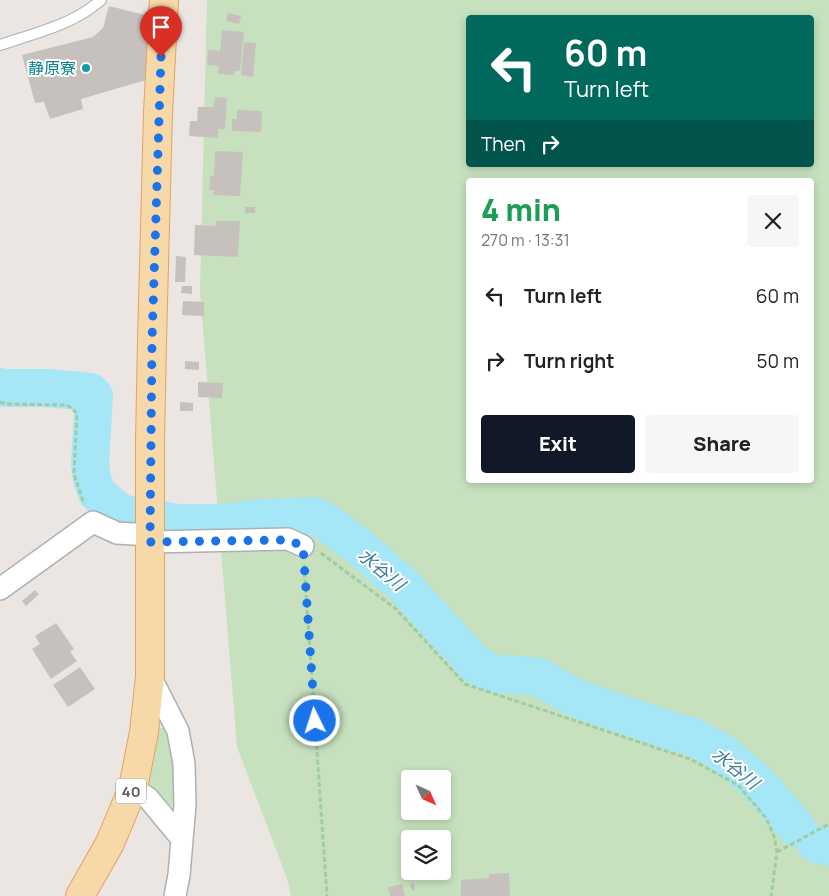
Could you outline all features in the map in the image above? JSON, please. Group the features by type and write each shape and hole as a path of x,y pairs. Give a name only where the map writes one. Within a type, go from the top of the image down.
{"main road":[{"name":"40","path":"80,896 110,843 133,788 144,732 150,676 152,341 158,123 164,0"}],"street":[{"path":"0,589 93,522 117,533 150,538 288,540 303,546"},
{"path":"150,676 178,731 184,764 185,804 179,875 175,896"},
{"path":"133,788 148,798 182,839"}],"lane":[{"path":"0,46 73,20 101,0"}],"path":[{"path":"0,402 5,404 67,405 77,413 74,474 85,507 93,522"},
{"path":"327,896 303,546 324,554 396,609 465,684 690,759 738,785 766,818 774,836 777,852 771,896"},
{"path":"777,852 829,824"}],"green space":[{"path":"207,0 829,0 829,896 291,896 288,881 237,747 200,291"},
{"path":"160,728 165,728 169,732 177,797 176,803 173,806 167,803 152,787 149,779"}],"building":[{"name":"静原寮","path":"109,6 149,16 146,80 81,99 83,109 50,119 44,102 35,103 22,55 93,37 103,28"},
{"path":"228,13 241,16 239,24 226,21"},
{"path":"222,30 244,32 240,71 234,71 234,75 218,74 219,66 207,65 208,50 220,51"},
{"path":"244,42 256,43 253,77 241,75"},
{"path":"215,97 227,98 225,129 218,129 218,138 189,136 190,121 197,121 198,107 214,107"},
{"path":"237,110 262,111 261,132 232,131 232,119 237,119"},
{"path":"215,151 243,152 240,196 213,195 214,190 209,190 210,176 214,176"},
{"path":"245,207 255,207 255,213 245,213"},
{"path":"216,221 240,221 238,257 194,255 195,225 216,226"},
{"path":"176,256 186,257 185,282 175,282"},
{"path":"182,286 192,286 192,294 181,293"},
{"path":"183,301 204,302 204,316 182,315"},
{"path":"185,361 199,362 199,370 185,369"},
{"path":"198,382 223,383 222,398 198,397"},
{"path":"180,402 193,403 193,411 180,411"},
{"path":"35,590 39,594 26,606 22,601"},
{"path":"56,623 74,649 70,652 77,661 51,679 32,649 40,644 35,636"},
{"path":"80,667 95,689 68,707 53,685"},
{"path":"509,873 510,896 461,896 461,880 489,878 489,874"},
{"path":"414,883 415,890 412,891 410,884"},
{"path":"402,884 405,896 390,896 388,887"}],"waterway":[{"name":"水谷川","path":"0,387 48,388 90,392 94,396 90,464 92,479 97,493 120,513 177,523 224,523 260,518 311,516 322,519 357,545 403,585 476,665 495,675 508,674 539,677 573,697 671,731 692,736 720,751 757,782 797,828"},
{"name":"水谷川","path":"816,844 829,847"}],"place":[{"name":"静原寮","path":"86,68"}],"route":[{"path":"161,57 152,341 150,542 288,540 303,546 315,721"}]}
